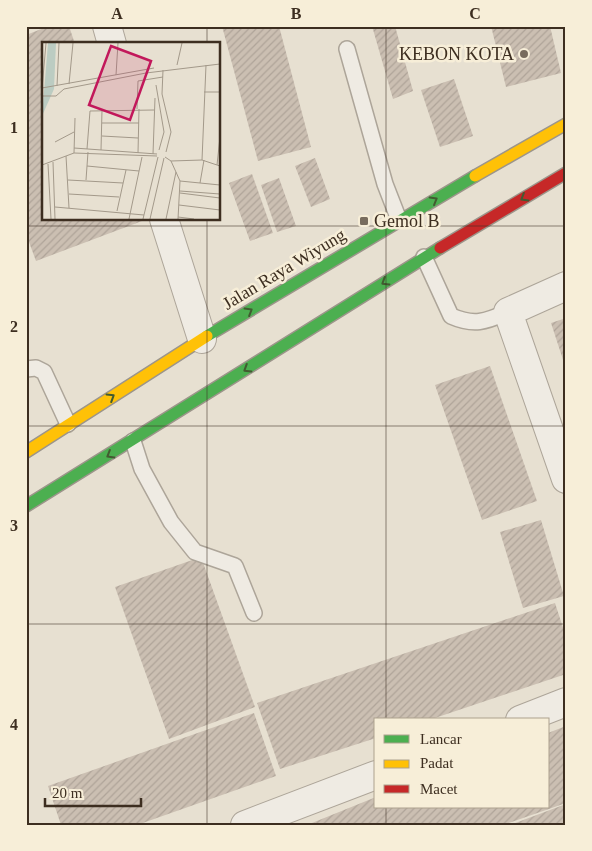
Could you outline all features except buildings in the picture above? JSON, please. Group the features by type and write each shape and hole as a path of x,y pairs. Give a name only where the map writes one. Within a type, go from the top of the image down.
{"main road":[{"name":"Jalan Raya Wiyung","path":"26,452 202,339 399,220 566,124"},
{"path":"26,506 133,441 424,257 566,173"}],"street":[{"path":"107,26 111,42"},
{"path":"164,220 202,339"},
{"path":"566,286 508,312 566,479"},
{"path":"525,718 566,702"},
{"path":"245,825 374,776"}],"lane":[{"path":"347,49 385,184 399,220"},
{"path":"424,257 451,316 468,323 495,318 508,312"},
{"path":"26,369 36,368 44,372 68,424"},
{"path":"133,441 142,469 171,522 195,552 235,566 254,613"}],"traffic: fast":[{"path":"207,336 475,176"},
{"path":"26,506 440,248"}],"traffic: slow":[{"path":"475,176 566,124"},
{"path":"26,452 207,336"}],"traffic: jam":[{"path":"440,248 566,173"}],"place":[{"name":"KEBON KOTA","path":"524,54"},
{"name":"Gemol B","path":"364,221"}]}
